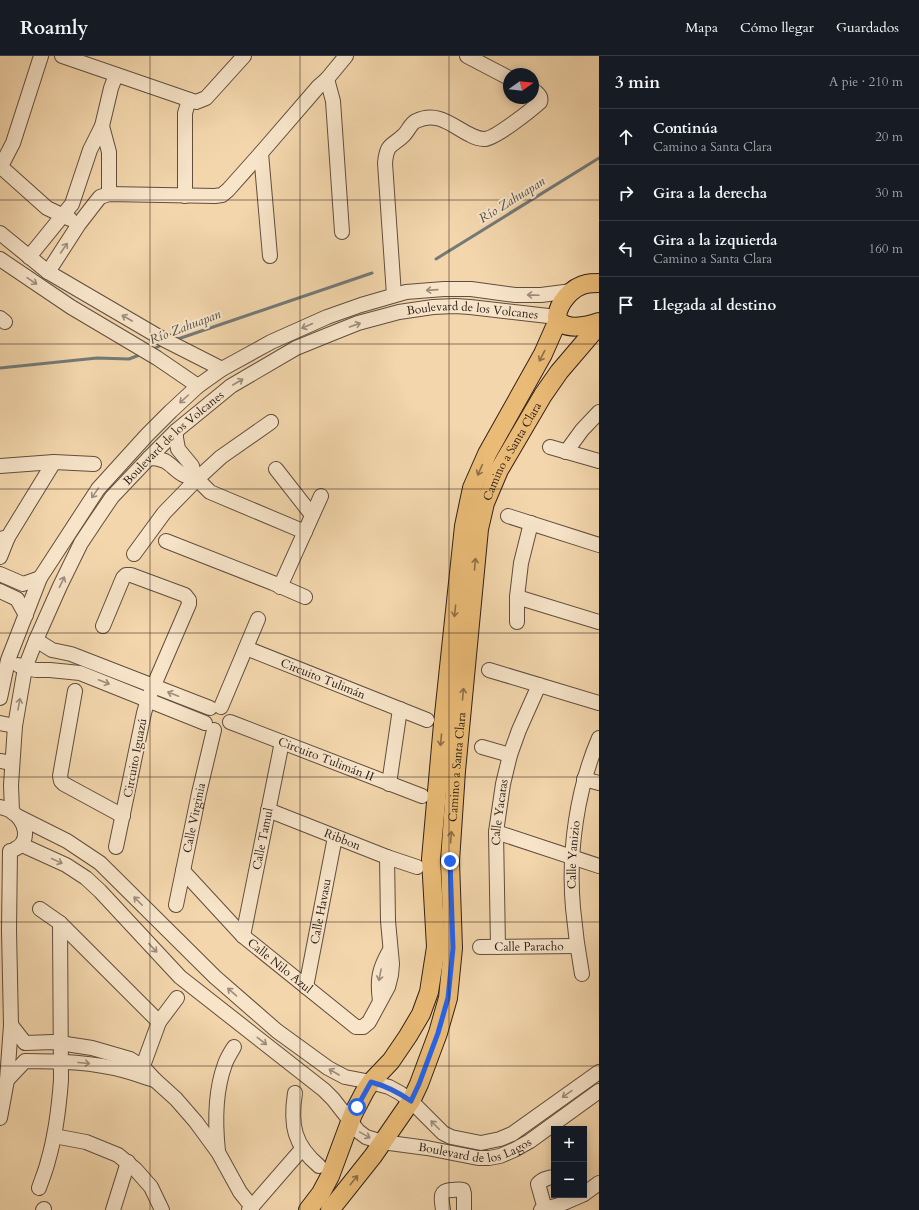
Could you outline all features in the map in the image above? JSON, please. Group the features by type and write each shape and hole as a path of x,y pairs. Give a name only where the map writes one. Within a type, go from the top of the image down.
{"main road":[{"name":"Camino a Santa Clara","path":"308,1210 321,1194 330,1176 360,1099 371,1082 391,1061 408,1036 421,1014 429,992 436,947 431,859 432,843 463,534 472,488 487,454 543,354 558,319 560,307 589,282"},
{"path":"558,319 562,324 574,326 585,326 599,322"},
{"name":"Camino a Santa Clara","path":"330,1210 373,1156 411,1101 438,1033 448,998 453,948 450,861 456,772 478,529 485,503 499,470 543,395 559,372 599,325"}],"street":[{"path":"40,56 13,143 0,167 47,208 79,224"},
{"path":"62,56 196,102 206,98 244,56"},
{"path":"48,272 79,224 100,197 109,194 185,196 222,195 346,56"},
{"path":"467,56 503,75"},
{"path":"28,257 72,204 90,150 102,126 111,88 116,75"},
{"path":"327,79 333,101 342,232"},
{"path":"185,196 185,113 189,100"},
{"path":"394,295 385,163 386,154 390,146 404,135 415,121 428,117 442,119 476,137 486,139 495,136 537,104"},
{"path":"102,126 109,152 109,194"},
{"path":"261,153 270,256"},
{"path":"0,233 48,272 167,341 222,369"},
{"path":"0,259 71,307 157,358 198,386"},
{"name":"Boulevard de los Volcanes","path":"0,698 8,660 40,578 98,489 147,435 198,386 222,369 270,342 327,317 394,295 416,291 455,289 488,291 515,295 541,295 589,282"},
{"path":"455,289 455,306"},
{"path":"486,309 488,291"},
{"name":"Boulevard de los Volcanes","path":"11,849 26,837 25,829 10,812 11,785 6,762 15,726 25,668 36,640 81,543 112,498 176,431 231,386 296,348 358,324 399,312 433,307 455,306 558,319"},
{"path":"566,452 582,430 599,412"},
{"path":"134,554 164,513 196,478 221,457 271,422"},
{"path":"176,431 178,450 192,466 196,478 210,492 305,532"},
{"path":"550,447 599,462"},
{"path":"164,461 178,450"},
{"path":"149,458 164,461 185,476 196,478"},
{"path":"0,466 54,462 94,464"},
{"path":"0,557 4,538 54,462"},
{"path":"276,469 312,515"},
{"path":"280,587 321,496"},
{"path":"508,516 599,545"},
{"path":"517,622 517,597 521,563 531,524"},
{"path":"166,541 305,597"},
{"path":"0,574 23,584 40,578"},
{"name":"Circuito Iguazú","path":"103,626 122,578 126,574 185,596 188,600 189,604 150,693 144,712 116,847"},
{"path":"17,599 23,584"},
{"path":"0,591 17,599 26,615"},
{"path":"517,597 599,622"},
{"path":"210,727 205,715 216,708 246,648 258,619"},
{"path":"36,640 57,652 71,654 84,667 150,693 218,731 225,729 230,722 230,714 225,708 216,708 150,693"},
{"name":"Circuito Tulimán","path":"246,648 427,720"},
{"path":"41,670 50,649"},
{"path":"8,660 25,668 41,670 84,667"},
{"path":"489,670 599,703"},
{"name":"Calle Yacatas","path":"498,947 496,832 503,784 510,755 519,730 539,685"},
{"name":"Circuito Iguazú","path":"75,691 60,776 61,781 123,816"},
{"path":"389,784 400,709"},
{"name":"Circuito Tulimán II","path":"230,722 422,796"},
{"path":"0,723 15,726"},
{"name":"Calle Virginia","path":"176,905 199,793 210,727"},
{"name":"Calle Yanizio","path":"582,974 573,906 572,857 584,779 599,738"},
{"name":"Calle Tamul","path":"243,936 282,742"},
{"path":"482,747 510,755"},
{"path":"584,779 599,783"},
{"name":"Ribbon","path":"268,810 387,857 417,867"},
{"name":"Boulevard de los Lagos","path":"10,812 67,841 100,863 215,977 278,1031 336,1074 371,1082 400,1093 411,1101 443,1133 451,1137 481,1143 500,1139 512,1134 599,1072"},
{"path":"496,832 599,866"},
{"name":"Calle Havasu","path":"306,987 335,836"},
{"path":"0,1118 7,1080 11,1025 4,931 11,849"},
{"name":"Boulevard de los Lagos","path":"11,849 66,865 86,878 100,891 180,977 324,1090 358,1131 366,1137 382,1142 478,1158 500,1156 530,1141 599,1090"},
{"name":"Calle Nilo Azul","path":"183,871 243,936 356,1026 364,1027 369,1022 388,987 391,975 392,964 390,950 387,857"},
{"path":"40,909 60,923 159,1022"},
{"path":"39,1188 54,1136 61,1080 60,923"},
{"name":"Calle Paracho","path":"480,947 578,946"},
{"path":"141,1072 159,1022 177,998"},
{"path":"7,1080 25,1061 25,1043 11,1025"},
{"path":"25,1043 61,1043 92,1048 130,1059 141,1072 155,1080 176,1099 196,1122 218,1152 240,1192 251,1208 302,1149"},
{"path":"218,1152 216,1113 219,1088 225,1064 234,1047"},
{"path":"25,1061 61,1061 141,1072"},
{"path":"295,1093 292,1111 297,1138 302,1149 319,1166"},
{"path":"196,1122 216,1113"},
{"path":"538,1115 548,1128"},
{"path":"54,1136 86,1142 118,1155 128,1162 151,1187 162,1210"},
{"path":"506,1136 514,1150"},
{"path":"443,1151 451,1137"},
{"path":"478,1158 481,1143"},
{"path":"113,1210 128,1162"},
{"path":"551,1177 540,1181 538,1184 543,1209 575,1198"},
{"path":"587,1192 599,1183"},
{"path":"443,1210 442,1193 445,1191 460,1189 463,1190 464,1194 464,1210"}],"waterway":[{"name":"Río Zahuapan","path":"436,259 599,158"},
{"name":"Río Zahuapan","path":"175,340 372,273"},
{"name":"Río Zahuapan","path":"151,350 164,344"},
{"name":"Río Zahuapan","path":"0,368 97,358 129,359 142,354"}],"route":[{"path":"357,1107 371,1082 400,1093 411,1101 419,1084 438,1033 448,998 453,948 450,861"}]}
